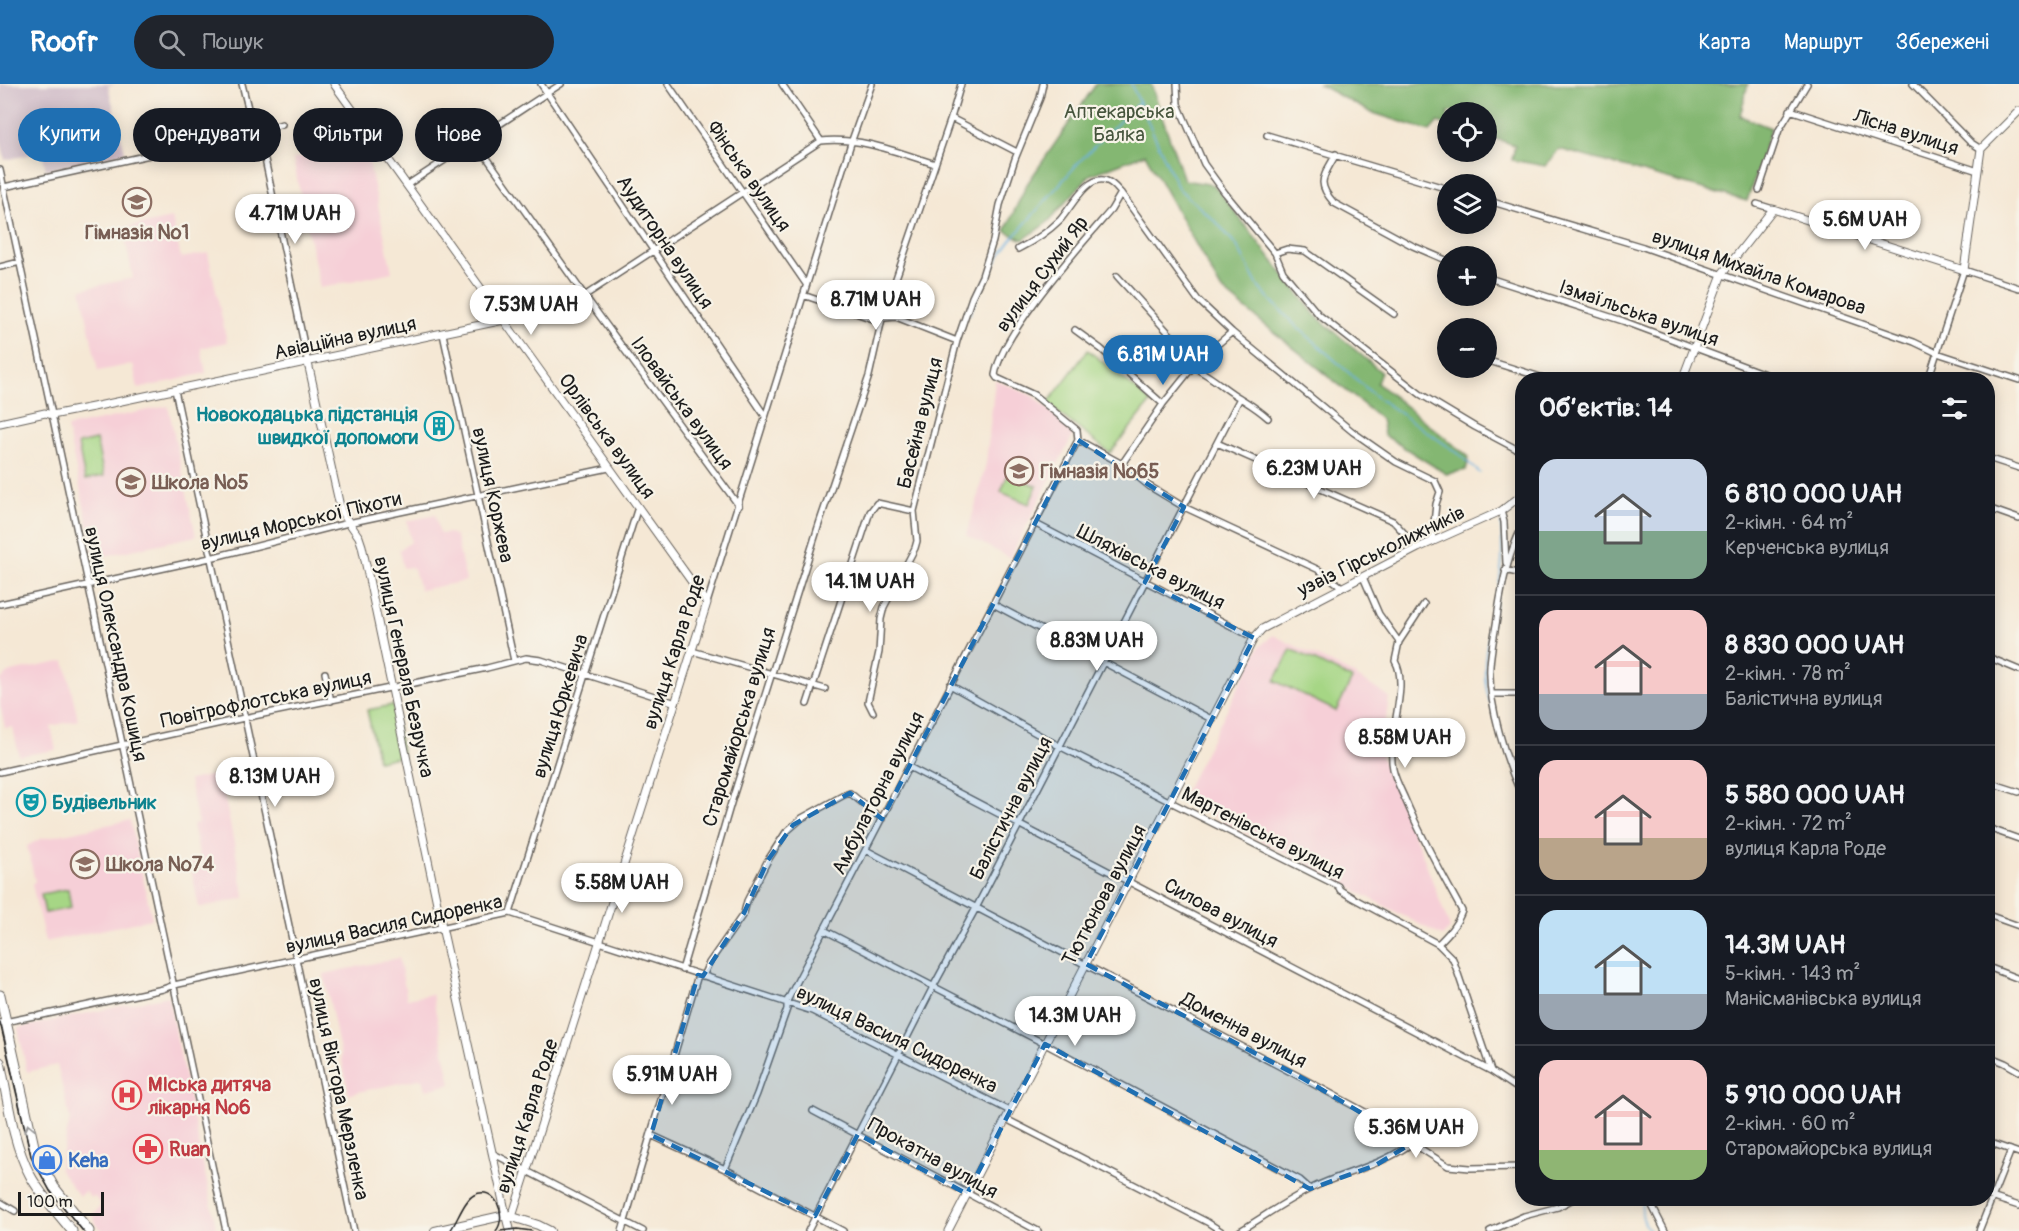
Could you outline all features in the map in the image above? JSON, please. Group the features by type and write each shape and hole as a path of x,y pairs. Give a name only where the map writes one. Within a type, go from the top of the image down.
{"highway":[{"path":"0,995 3,1023 36,1155 54,1187 89,1231"},
{"path":"0,1062 17,1141 27,1168 44,1196 72,1231"}],"main road":[{"path":"509,1216 509,1231"},
{"path":"435,1231 509,1216 550,1231"}],"street":[{"name":"вулиця Генерала Безручка","path":"242,84 249,108"},
{"name":"Орлівська вулиця","path":"334,84 707,603"},
{"name":"Аудиторна вулиця","path":"541,84 765,416"},
{"path":"502,124 561,84"},
{"name":"Фінська вулиця","path":"668,84 806,284"},
{"path":"782,84 821,141 852,140 935,164"},
{"name":"вулиця Карла Роде","path":"509,1216 526,1172 600,943 739,506 806,284 872,84"},
{"name":"Старомайорська вулиця","path":"682,970 731,803 819,524 869,376 882,319 961,84"},
{"name":"Басейна вулиця","path":"873,712 868,702 879,652 884,607 915,548 917,541 914,512 957,341 993,242 1000,205 1017,152 1044,84"},
{"path":"1177,84 1178,104 1204,165 1275,253 1283,272 1320,315 1420,394 1515,448"},
{"path":"1760,190 1779,130 1807,84"},
{"path":"1913,84 1970,142 1981,150"},
{"name":"Лісна вулиця","path":"1790,110 1978,171"},
{"path":"1931,372 1964,270 1981,150 2019,111"},
{"path":"951,118 1017,152"},
{"path":"1267,135 1437,186"},
{"name":"Авіаційна вулиця","path":"0,423 45,413 52,415 308,363 575,302 821,141"},
{"path":"1336,154 1323,178 1322,185 1324,192 1334,203 1413,246 1437,256"},
{"path":"4,187 133,159"},
{"name":"вулиця Генерала Безручка","path":"263,162 341,511 359,537 362,546 491,1153 509,1216"},
{"path":"407,185 443,162"},
{"name":"Іловайська вулиця","path":"490,162 739,506"},
{"name":"вулиця Олександра Кошиця","path":"0,170 226,1231"},
{"name":"вулиця Сухий Яр","path":"1018,249 1043,235 1061,219 1083,190 1092,183 1107,180 1121,193 1111,210 1026,316 996,365 997,378 1034,394 1077,430 1078,440"},
{"path":"1121,193 1198,300 1232,332 1353,432 1396,462 1435,481 1440,492 1436,504 1432,542"},
{"name":"вулиця Михайла Комарова","path":"1497,203 1643,247 1995,372"},
{"path":"1757,204 2019,288"},
{"path":"1685,372 1722,274 1773,209"},
{"path":"1275,253 1287,249 1305,251 1394,315"},
{"path":"0,267 20,262"},
{"path":"1118,276 1196,363 1200,372 1216,379 1240,398 1253,404 1268,418"},
{"name":"Ізмаїльська вулиця","path":"1497,281 1696,347 1760,372"},
{"path":"803,295 873,319 897,317 957,341"},
{"path":"1075,330 1101,349 1163,404"},
{"path":"1122,464 1163,404 1196,363 1232,332"},
{"name":"вулиця Коржева","path":"443,334 514,661"},
{"path":"1497,363 1524,372"},
{"name":"вулиця Михайла Комарова","path":"1995,372 2019,380"},
{"name":"вулиця Віктора Мерзленка","path":"175,390 354,1231"},
{"name":"Балістична вулиця","path":"808,1231 1240,398"},
{"path":"1078,440 1122,464 1149,486 1184,507 1319,570 1342,587"},
{"name":"Амбулаторна вулиця","path":"725,1169 757,1094 787,1009 787,1001 1078,440"},
{"path":"1217,443 1393,521 1418,548"},
{"path":"1995,460 2019,468"},
{"name":"вулиця Морської Піхоти","path":"0,604 210,558 348,523 609,468"},
{"name":"узвіз Гірськолижників","path":"1254,638 1262,629 1418,548 1501,512 1515,501"},
{"name":"Басейна вулиця","path":"807,704 873,506 877,503 914,512"},
{"name":"вулиця Юркевича","path":"510,913 638,507"},
{"path":"1995,510 2019,519"},
{"path":"1501,512 1504,522 1505,568 1490,668 1492,694 1500,732 1515,781"},
{"name":"Шляхівська вулиця","path":"1034,523 1254,638"},
{"path":"1505,568 1515,542"},
{"path":"1505,568 1515,572"},
{"path":"1363,577 1379,614 1399,642"},
{"path":"993,603 1213,720"},
{"path":"1424,604 1399,642 1395,661 1399,668 1401,684 1390,747 1393,771 1413,817 1462,910 1453,929 1438,944"},
{"name":"Тютюнова вулиця","path":"948,1231 1130,883 1254,638"},
{"path":"692,651 825,689"},
{"name":"Повітрофлотська вулиця","path":"0,772 244,718 472,672 531,657 676,703"},
{"path":"1995,660 2019,670"},
{"path":"325,674 331,701"},
{"name":"Мартенівська вулиця","path":"950,686 1059,746 1338,886 1340,890 1353,898 1438,944 1453,959 1491,1071"},
{"path":"1492,694 1515,694"},
{"name":"Силова вулиця","path":"909,767 1491,1071 1515,1087"},
{"path":"1995,784 2019,792"},
{"path":"622,1231 701,976 744,913 747,901 778,842 793,825 844,795 850,794 882,819"},
{"path":"1995,830 2019,839"},
{"name":"Доменна вулиця","path":"866,850 1314,1084 1402,1132 1412,1143 1448,1166 1515,1167"},
{"name":"вулиця Василя Сидоренка","path":"3,1023 510,913 682,970 787,1001 899,1053 1010,1112"},
{"path":"1995,917 2019,926"},
{"path":"824,930 1045,1044 1300,1180 1310,1189"},
{"path":"1995,970 2019,979"},
{"path":"1995,1059 2019,1071"},
{"name":"Прокатна вулиця","path":"813,1111 1038,1231"},
{"name":"вулиця Василя Сидоренка","path":"1006,1119 1221,1231"},
{"path":"651,1136 725,1169 843,1231"},
{"path":"1240,1231 1310,1189 1376,1165 1396,1155 1412,1143"},
{"path":"1995,1144 2019,1153"},
{"path":"1995,1186 2011,1150"},
{"path":"491,1153 643,1231"},
{"path":"1995,1199 2019,1206"},
{"path":"0,1202 15,1211"},
{"path":"1490,1231 1524,1216 1560,1206"},
{"path":"1652,1206 1665,1231"},
{"path":"1979,1231 1987,1206"}],"highlighted area":[{"path":"1078,440 1184,507 1145,582 1254,638 1086,964 1304,1079 1412,1143 1376,1165 1310,1189 1045,1044 967,1194 858,1134 815,1216 651,1135 698,975 703,976 744,913 768,860 793,825 850,793 882,819"}],"shaded area":[{"path":"0,84 115,84 108,86 114,108 18,108 18,157 5,160 0,136"},
{"path":"121,136 125,152 121,153"},
{"path":"44,162 81,162 46,170"},
{"path":"294,162 369,162 392,272 320,288"},
{"path":"172,218 181,258 208,253 227,342 201,348 206,373 138,389 133,364 98,371 81,289 133,278 123,228"},
{"name":"Гімназія №65","path":"995,380 1033,396 1075,431 1010,558 966,535 986,463"},
{"name":"Школа №5","path":"168,406 196,536 95,558 67,427"},
{"path":"435,515 440,534 450,533 456,537 466,581 420,590 414,569 403,568 399,550 411,542 407,521"},
{"path":"1273,635 1351,673 1389,697 1381,756 1450,928 1442,936 1181,799 1259,647"},
{"path":"65,661 78,720 51,726 56,750 19,756 13,727 5,728 0,705 0,680 10,672"},
{"path":"220,774 245,898 199,908 190,862 200,859 193,824 198,823 189,780"},
{"name":"Школа №74","path":"130,820 152,919 45,942 32,884 35,881 27,846 40,839"},
{"path":"399,958 407,999 432,994 451,1084 426,1090 423,1078 349,1094 324,974"},
{"name":"МІська дитяча лікарня №6","path":"168,996 217,1231 103,1231 96,1224 93,1214 101,1205 94,1196 91,1198 85,1191 79,1196 59,1169 70,1119 57,1065 27,1072 18,1028"}],"green space":[{"name":"Аптекарська Балка","path":"1096,84 1151,84 1184,180 1214,185 1315,315 1381,372 1377,383 1469,457 1466,470 1446,474 1384,435 1381,419 1221,289 1145,154 1090,175 1048,222 1023,240 1005,231 1027,184"},
{"path":"1318,84 1748,84 1740,116 1771,128 1747,201 1559,149 1545,166 1512,160 1515,145 1497,139 1497,102 1437,102 1437,123 1430,131 1370,112"},
{"path":"1088,350 1151,402 1110,453 1047,404"},
{"path":"96,440 104,476 85,480 78,444"},
{"path":"1008,474 1037,486 1029,504 1001,492"},
{"path":"1291,649 1352,679 1336,711 1275,681"},
{"path":"393,705 403,756 378,761 367,710"},
{"path":"68,889 71,908 45,913 41,894"}],"waterway":[{"path":"1131,84 1178,188 1218,224 1237,246 1259,288 1292,322 1375,396 1459,454 1480,473"},
{"path":"970,314 979,292 1011,240 1079,162 1140,101"},
{"path":"1490,702 1486,686 1486,653 1501,570 1501,523"},
{"path":"1642,1206 1642,1216 1650,1231"}],"tram line":[{"path":"0,1022 31,1156 50,1191 83,1231"},
{"path":"450,1231 467,1201 481,1193 493,1198 500,1210 501,1218 496,1231"},
{"path":"500,1231 517,1229 532,1231"}],"place":[{"name":"Гімназія №1","path":"137,202"},
{"name":"Новокодацька підстанція швидкої допомоги","path":"439,426"},
{"name":"Гімназія №65","path":"1019,471"},
{"name":"Школа №5","path":"131,482"},
{"name":"Будівельник","path":"31,802"},
{"name":"Школа №74","path":"85,864"},
{"name":"МІська дитяча лікарня №6","path":"127,1095"},
{"name":"Ruan","path":"148,1149"},
{"name":"Keha","path":"47,1160"}]}
